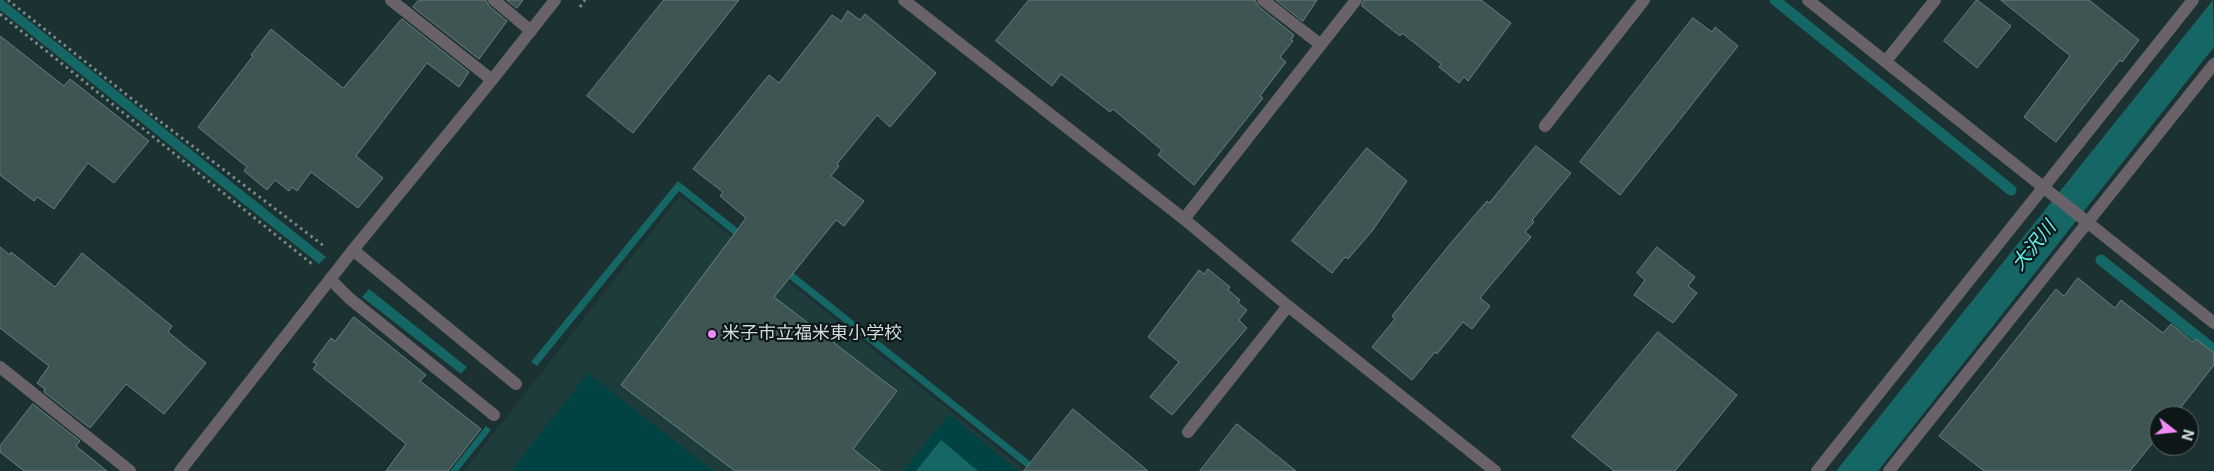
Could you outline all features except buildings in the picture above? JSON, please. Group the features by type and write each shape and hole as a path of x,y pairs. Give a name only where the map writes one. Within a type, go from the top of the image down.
{"street":[{"path":"391,0 492,80"},
{"path":"494,0 531,31"},
{"path":"180,471 349,255 492,80 554,0"},
{"path":"904,0 1184,219 1288,306 1495,471"},
{"path":"1263,0 1321,45"},
{"path":"1184,219 1356,0"},
{"path":"1545,126 1644,0"},
{"path":"1808,0 2214,323"},
{"path":"1886,61 1935,0"},
{"path":"1816,471 2047,190 2193,0"},
{"path":"1889,471 2086,220 2214,64"},
{"path":"349,255 516,384"},
{"path":"330,279 349,298 494,414"},
{"path":"1188,432 1288,306"},
{"path":"0,368 130,471"}],"path":[{"path":"8,0 157,119 349,255"},
{"path":"0,14 330,279"}],"shaded area":[{"name":"米子市立福米東小学校","path":"680,196 1026,471 464,471"},
{"path":"588,373 713,471 511,471"},
{"path":"949,414 1018,471 903,471"}],"water":[{"path":"0,0 3,0 326,257 319,264 0,10"},
{"name":"大沢川","path":"2213,0 2214,47 1878,471 1836,471"},
{"path":"678,181 1042,471 1031,471 679,191 537,366 531,362"},
{"path":"369,289 467,367 461,374 362,297"},
{"path":"486,426 491,430 458,471 450,471"},
{"path":"941,440 978,471 916,471"}],"waterway":[{"path":"1775,0 2011,190"},
{"path":"2101,260 2214,350"}],"place":[{"name":"米子市立福米東小学校","path":"712,334"}]}
